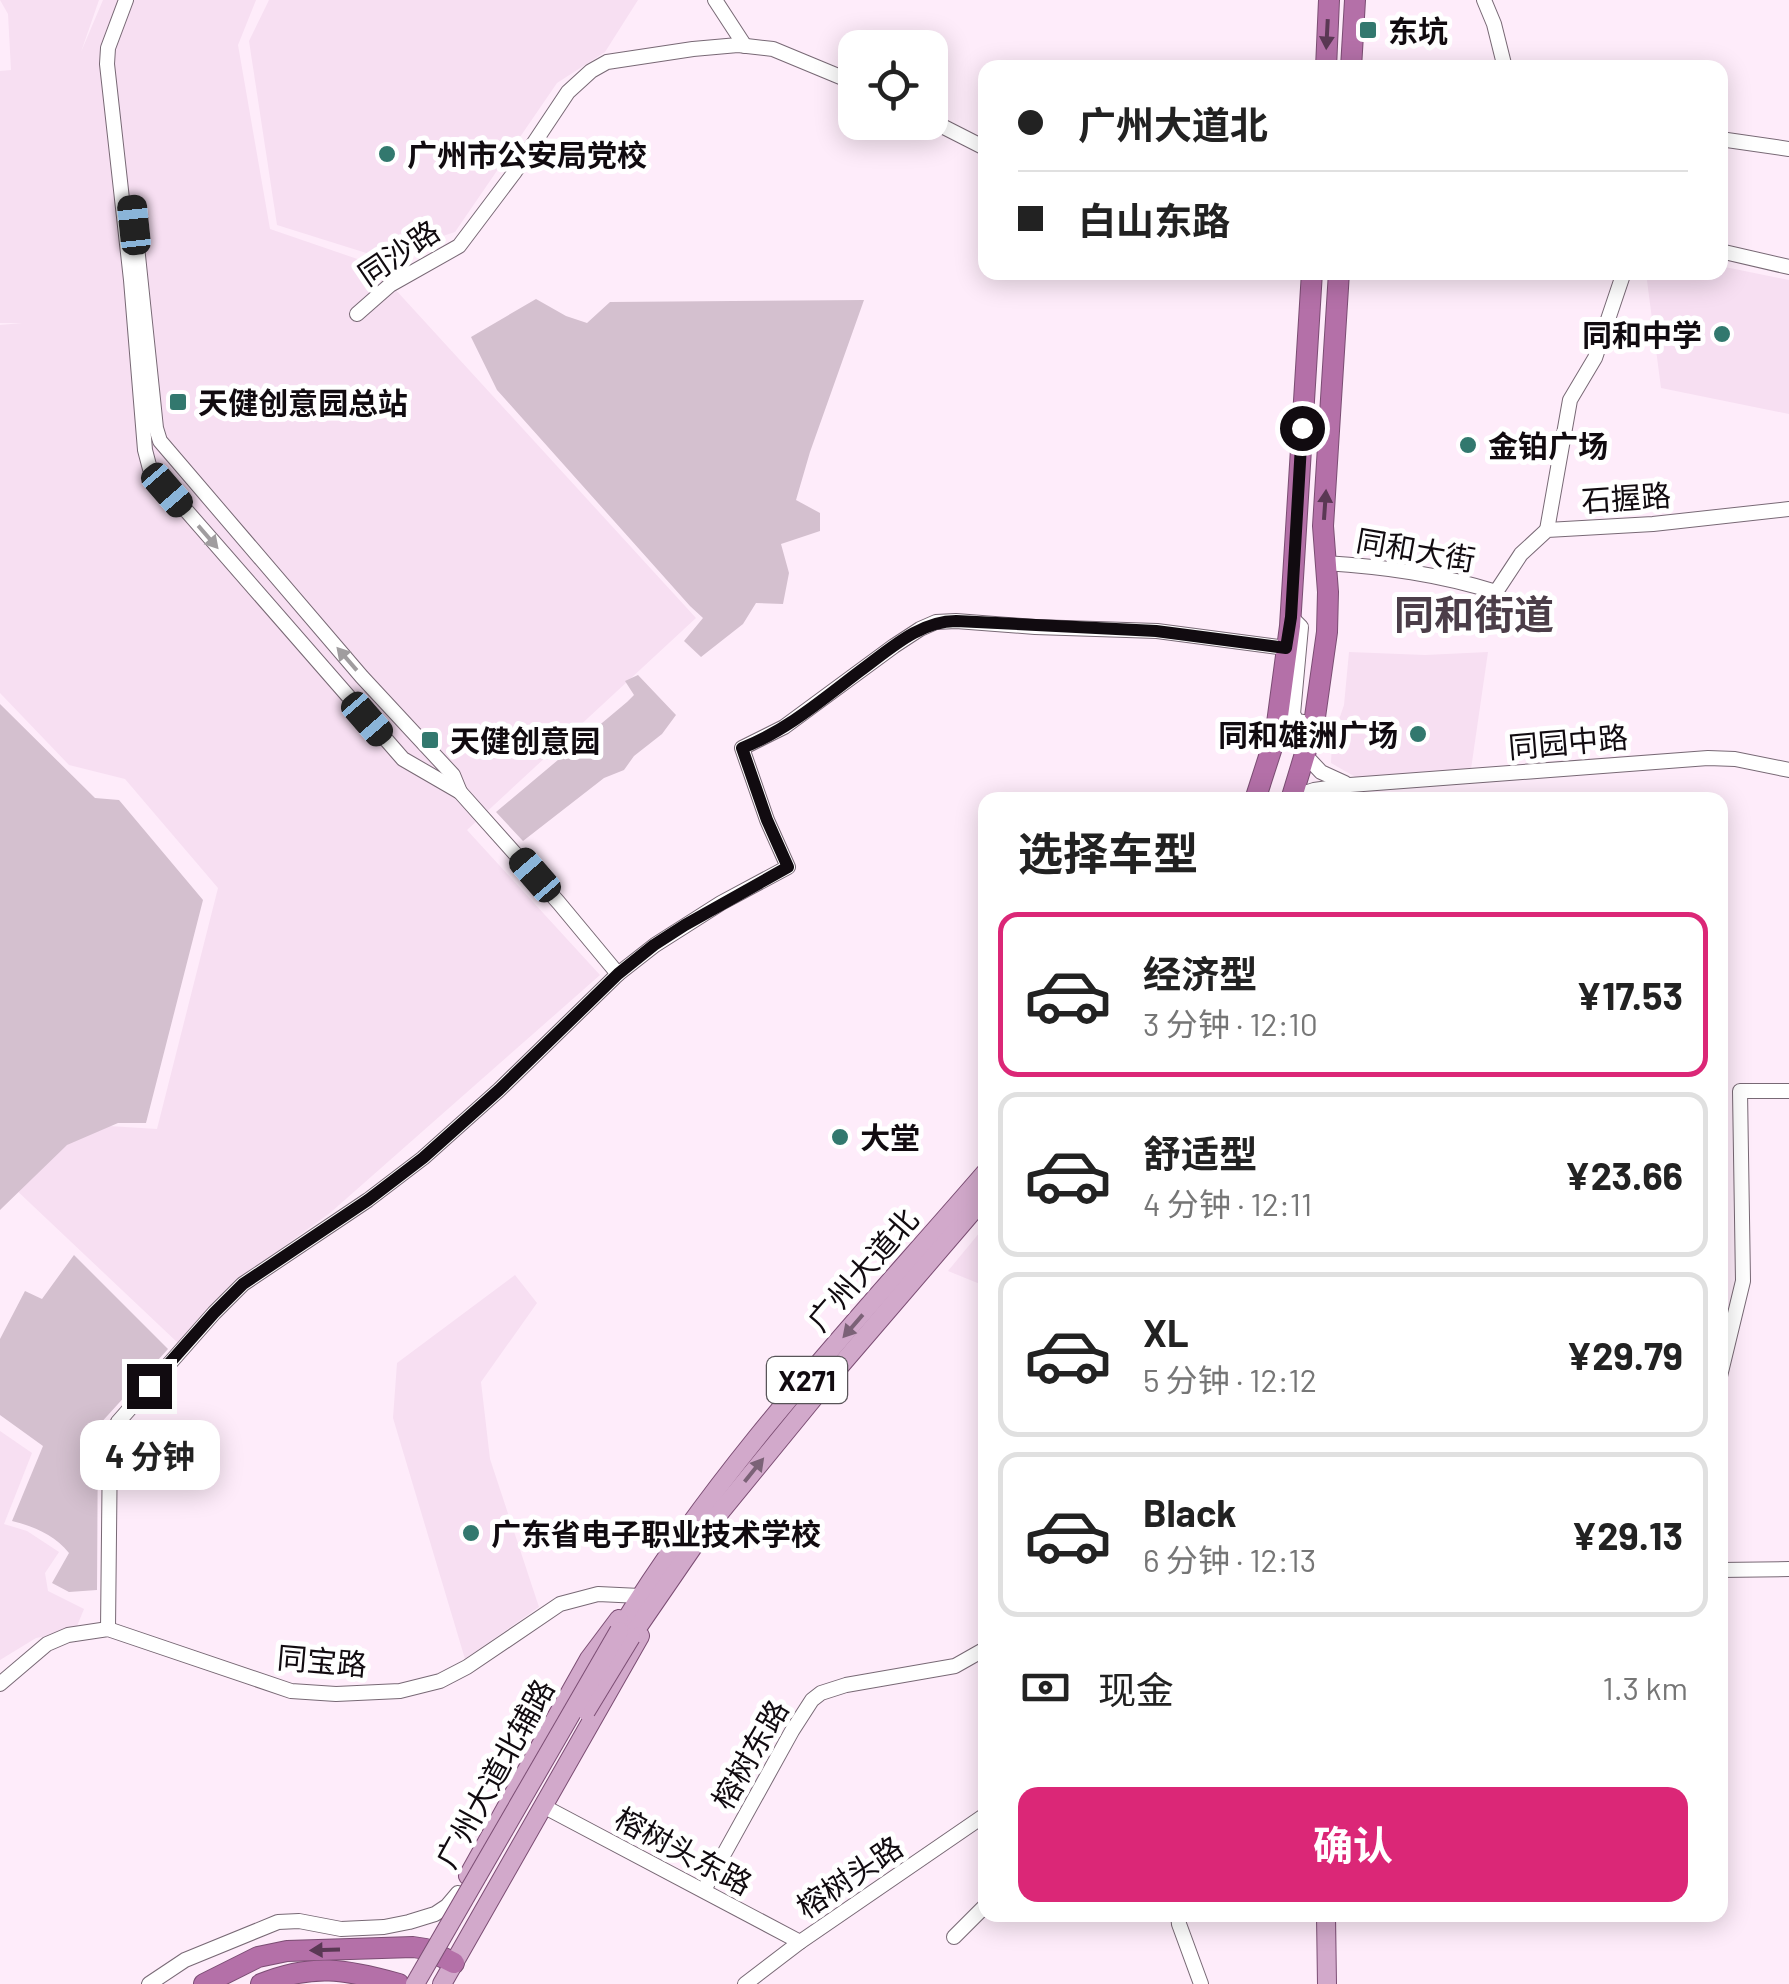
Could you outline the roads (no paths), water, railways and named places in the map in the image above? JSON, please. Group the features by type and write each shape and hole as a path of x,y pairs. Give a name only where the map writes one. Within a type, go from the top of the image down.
{"highway":[{"path":"1326,60 1329,0"},
{"path":"1351,60 1355,0"},
{"path":"1258,792 1275,738 1291,617 1312,280"},
{"path":"1293,792 1314,724 1326,632 1328,592 1323,526 1338,280"},
{"path":"204,1984 258,1957 288,1951 413,1946 454,1962"},
{"path":"376,1978 386,1968 382,1948"},
{"path":"261,1984 292,1972 326,1969 402,1984"}],"main road":[{"name":"广州大道北","path":"646,1600 678,1540 744,1456 978,1181"},
{"name":"广州大道北","path":"646,1600 978,1205"},
{"path":"415,1984 646,1600"},
{"name":"广州大道北辅路","path":"442,1984 628,1658 642,1631 646,1600"},
{"name":"广州大道北辅路","path":"402,1984 458,1893 589,1660 619,1619 646,1600"},
{"path":"428,1984 625,1634"},
{"path":"458,1893 484,1908"},
{"path":"1315,1922 1316,1984"},
{"path":"1326,1922 1327,1984"}],"street":[{"path":"126,0 108,48 107,64 150,470 403,758 460,792 618,974"},
{"path":"136,0 118,50 116,70 160,441 362,677 454,776 460,792"},
{"path":"715,0 745,46"},
{"path":"1484,0 1503,60"},
{"name":"同沙路","path":"357,314 390,285 459,246 568,92 590,71 608,62 693,48 745,46 773,50 838,76"},
{"path":"948,129 978,144"},
{"path":"1728,140 1789,148"},
{"path":"1728,254 1789,267"},
{"path":"1547,530 1570,400 1595,358 1621,280"},
{"name":"石握路","path":"1496,592 1521,554 1547,530 1653,524 1789,509"},
{"name":"同和大街","path":"1326,562 1406,569 1496,592"},
{"path":"1291,617 1301,627 1293,714 1297,721 1314,724"},
{"path":"0,1684 47,1644 68,1635 108,1629 110,1440 118,1422 231,1295 423,1158 618,974 654,945 788,867 742,748 784,727 894,646 936,622 1156,631 1286,648"},
{"path":"1306,756 1321,772 1350,785"},
{"name":"同园中路","path":"1309,792 1350,785 1708,758 1789,770"},
{"path":"1728,1343 1743,1281 1740,1091 1789,1091"},
{"path":"1728,1570 1789,1569"},
{"name":"同宝路","path":"108,1629 291,1691 381,1693 415,1688 451,1675 560,1604 598,1594 646,1600"},
{"name":"榕树东路","path":"704,1890 812,1700 830,1688 955,1666 978,1653"},
{"name":"榕树头东路","path":"543,1806 800,1942"},
{"name":"榕树头路","path":"745,1984 978,1820"},
{"path":"150,1984 186,1960 278,1922 299,1920 352,1929 384,1927 435,1914 458,1893"},
{"path":"954,1936 978,1913"},
{"path":"1179,1922 1200,1984"}],"place":[{"name":"东坑","path":"1368,30"},
{"name":"广州市公安局党校","path":"387,154"},
{"name":"同和中学","path":"1722,334"},
{"name":"天健创意园总站","path":"178,402"},
{"name":"金铂广场","path":"1468,445"},
{"name":"同和雄洲广场","path":"1418,734"},
{"name":"天健创意园","path":"430,740"},
{"name":"大堂","path":"840,1137"},
{"name":"广东省电子职业技术学校","path":"471,1533"}],"district":[{"name":"同和街道","path":"1474,613"}]}
